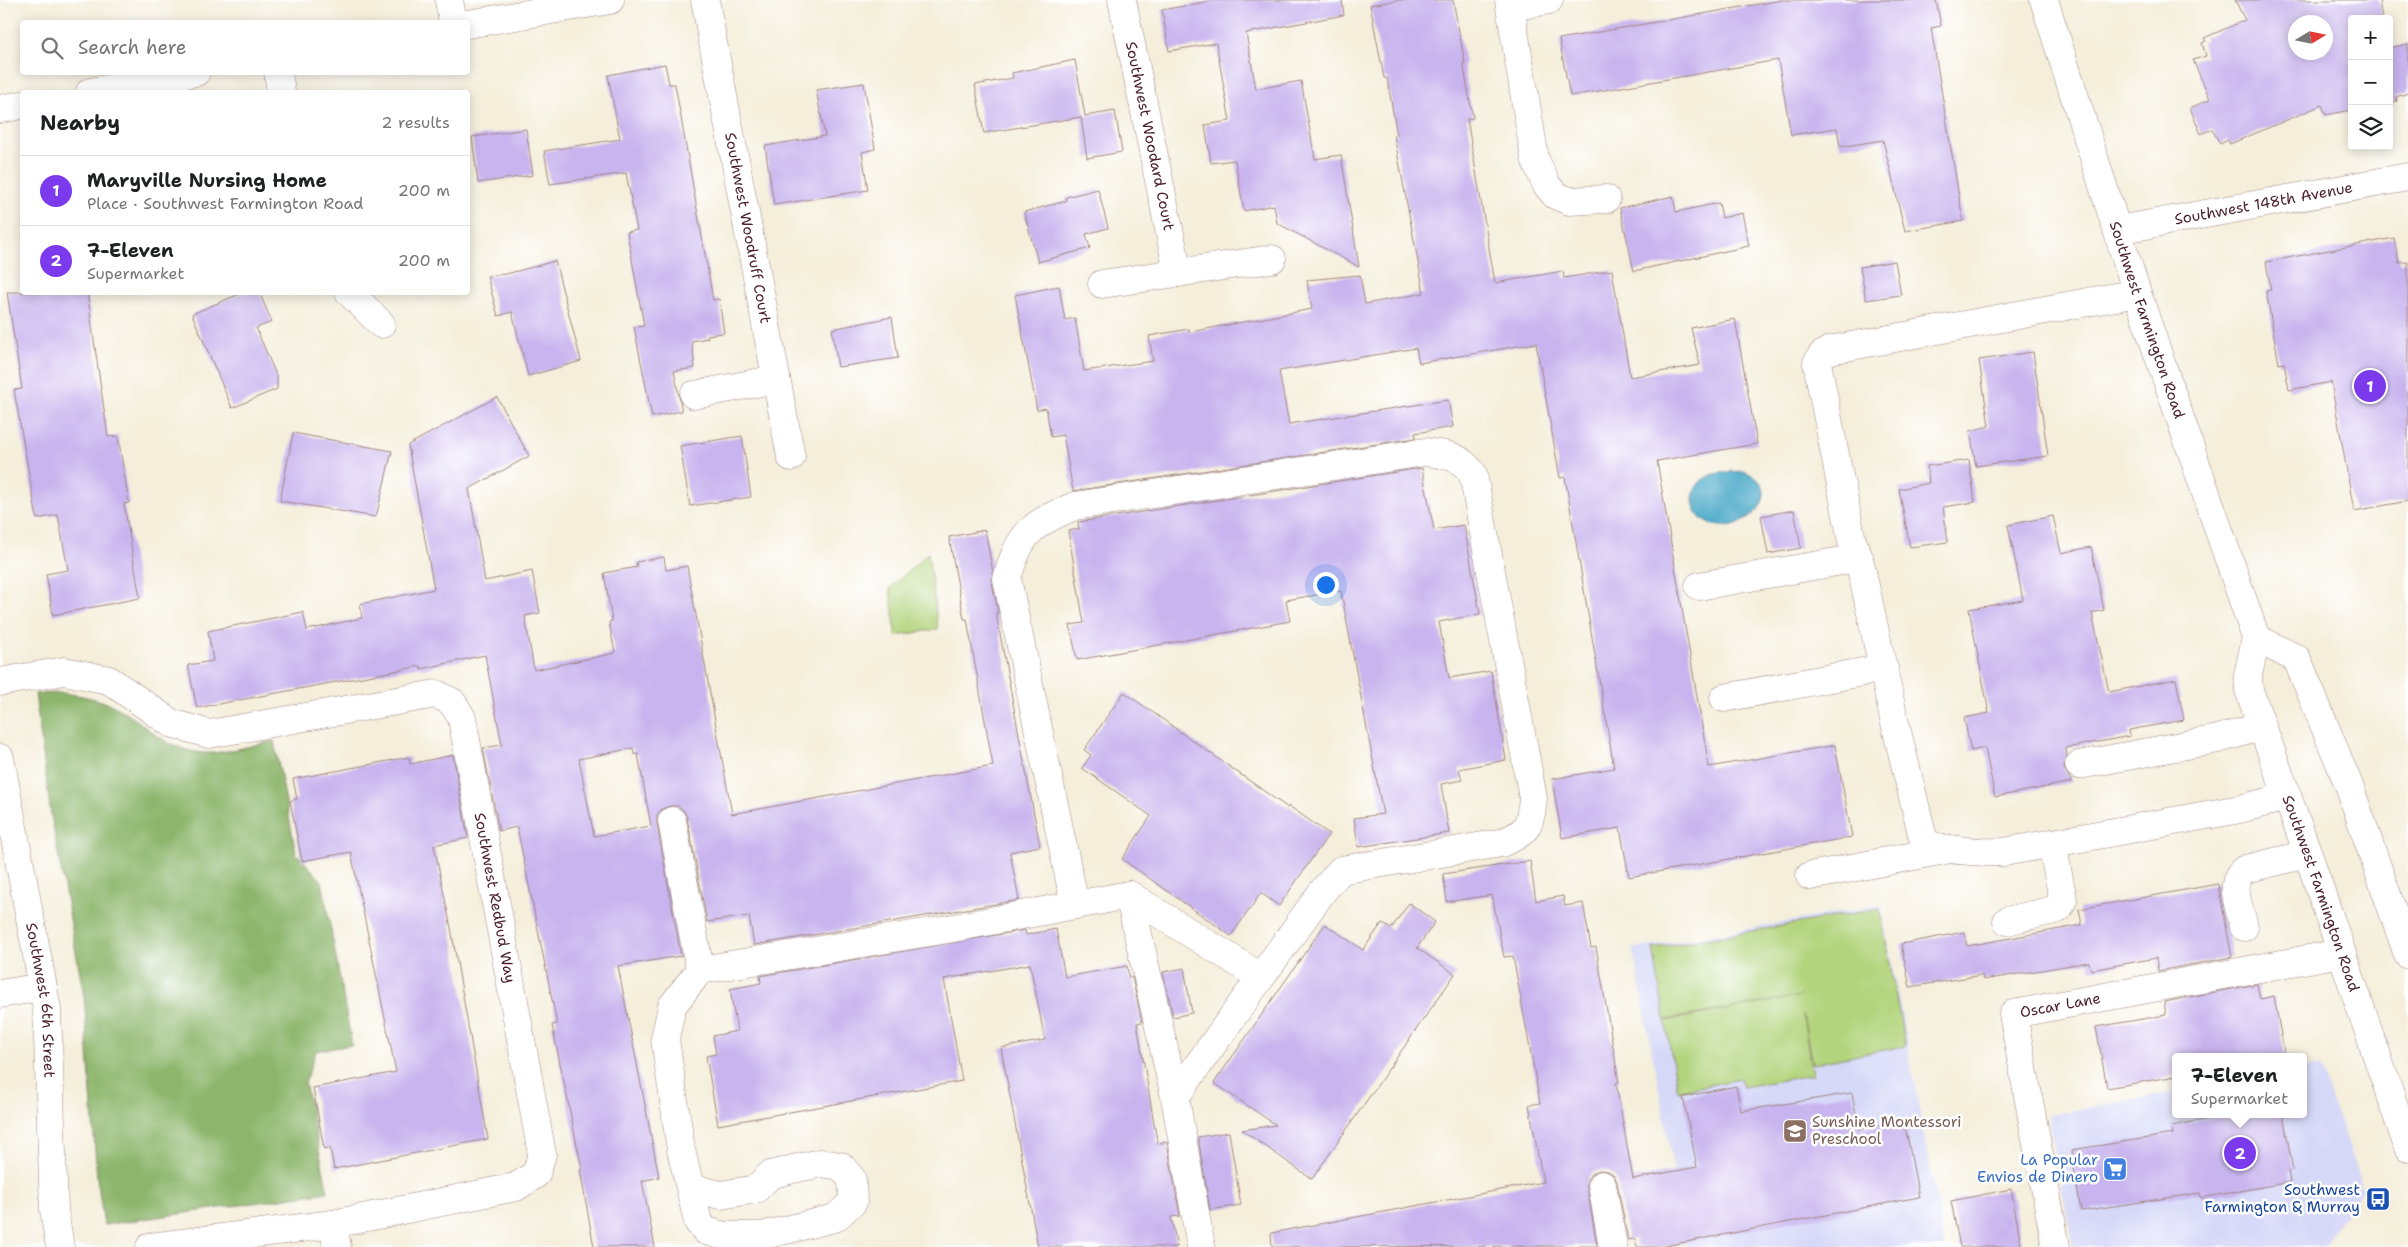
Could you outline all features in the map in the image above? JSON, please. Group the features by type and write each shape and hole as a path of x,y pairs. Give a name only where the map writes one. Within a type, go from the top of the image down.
{"street":[{"path":"449,0 453,20"},
{"path":"470,24 610,0"},
{"name":"Southwest Woodruff Court","path":"705,0 791,457"},
{"name":"Southwest Woodard Court","path":"1122,0 1178,273"},
{"path":"1549,0 1510,3 1535,158 1546,184 1556,194 1570,201 1606,199"},
{"name":"Southwest Farmington Road","path":"2044,0 2137,293 2256,638 2248,675 2249,690 2260,726 2308,854 2408,1147"},
{"path":"101,90 180,75"},
{"path":"278,75 281,90"},
{"path":"0,109 20,105"},
{"name":"Southwest 148th Avenue","path":"2118,230 2408,177"},
{"path":"1102,284 1272,259"},
{"path":"2137,293 1830,350 1822,355 1817,363 1852,541 1860,558 1924,838 1929,844 1992,853 2240,808 2287,797"},
{"path":"352,295 381,324"},
{"path":"694,395 776,379"},
{"path":"1075,905 1007,579 1014,554 1025,537 1044,519 1075,506 1425,452 1443,454 1464,461 1473,474 1475,484 1533,798 1531,818 1521,834 1501,843 1342,870 1322,892 1175,1097"},
{"path":"1698,586 1860,558"},
{"path":"2256,638 2297,659 2348,783 2408,955"},
{"path":"1724,698 1884,668"},
{"name":"Southwest Redbud Way","path":"0,682 64,671 109,680 172,723 210,734 436,694 452,702 462,718 542,1154 536,1174 516,1187 335,1236 150,1247"},
{"path":"2079,765 2218,739 2260,726"},
{"name":"Southwest 6th Street","path":"0,758 47,1009 54,1210 60,1247"},
{"path":"672,821 700,970"},
{"path":"2007,921 2058,909 2063,900 2052,843"},
{"path":"1810,876 1952,848"},
{"path":"2244,927 2234,885 2238,874 2245,869 2308,854"},
{"path":"690,1188 721,1195 737,1193 756,1189 770,1175 821,1163 842,1166 852,1179 853,1202 835,1218 761,1236 724,1236 706,1231 698,1222 681,1150 665,1039 672,1006 700,970 948,929 1129,894 1261,977"},
{"path":"1129,894 1175,1097 1201,1247"},
{"name":"Oscar Lane","path":"2056,1247 2013,1014 2341,953"},
{"path":"0,994 42,987"},
{"path":"1602,1185 1613,1247"}],"shaded area":[{"name":"Sunshine Montessori Preschool","path":"1881,905 1945,1247 1688,1247 1633,949"},
{"path":"2320,1066 2363,1189 2323,1247 2073,1247 2048,1115 2172,1093 2172,1118 2307,1118 2307,1068"}],"green space":[{"path":"928,553 938,629 896,636 890,588"},
{"path":"63,693 93,698 114,706 170,743 192,751 206,753 221,752 274,741 296,853 322,881 352,1045 316,1051 305,1083 328,1192 104,1225 97,1178 84,996 51,815 35,694"},
{"path":"1880,909 1905,1046 1812,1064 1803,1015 1812,1075 1743,1087 1740,1079 1678,1091 1665,1021 1800,996 1665,1020 1653,948"}],"water":[{"path":"1743,471 1757,478 1763,488 1763,498 1759,508 1750,517 1738,523 1725,526 1710,524 1703,520 1698,515 1693,503 1695,489 1699,483 1714,474"}],"building":[{"path":"1216,0 1342,0 1344,15 1246,33 1256,89 1301,81 1315,159 1341,155 1359,267 1277,223 1274,205 1244,211 1235,160 1211,163 1205,125 1230,121 1216,43 1169,51 1162,10"},
{"path":"1399,0 1453,0 1473,118 1467,119 1495,283 1563,271 1564,278 1612,270 1630,377 1700,365 1691,328 1735,319 1757,444 1657,461 1709,767 1835,745 1852,837 1629,877 1620,828 1562,838 1552,779 1614,768 1565,477 1560,478 1536,343 1419,363 1416,348 1279,371 1289,424 1448,400 1453,427 1415,433 1416,438 1073,491 1063,435 1051,437 1046,408 1037,410 1015,295 1059,286 1065,320 1075,318 1084,371 1153,361 1149,336 1189,329 1190,332 1312,309 1307,280 1360,275 1365,304 1424,293 1394,135 1397,135 1387,78 1384,78 1370,5"},
{"path":"1782,0 1936,0 1941,26 1931,28 1963,221 1905,231 1883,140 1840,147 1837,128 1791,135 1778,60 1570,96 1559,39"},
{"path":"2235,0 2379,0 2381,15 2348,15 2348,111 2326,115 2322,105 2230,144 2228,140 2220,144 2212,129 2201,134 2190,108 2210,99 2193,60 2206,56 2202,43 2206,41 2204,38 2245,20"},
{"path":"2408,44 2408,93 2396,97 2397,101 2393,102 2393,60 2393,47"},
{"path":"1075,60 1085,116 1115,111 1122,152 1087,158 1081,117 984,133 975,85 1013,78 1012,73"},
{"path":"665,64 669,84 675,84 713,300 719,299 724,333 707,335 708,338 692,341 695,368 674,371 682,411 652,417 634,327 644,326 627,232 637,230 626,173 550,184 544,151 620,139 608,75"},
{"path":"864,83 875,149 862,152 868,190 774,205 765,146 825,136 816,90"},
{"path":"526,129 533,175 478,183 472,137"},
{"path":"1098,189 1108,228 1086,234 1090,248 1038,262 1024,212 1066,201 1066,197"},
{"path":"1673,196 1676,212 1719,203 1722,218 1742,213 1749,246 1634,271 1620,208"},
{"path":"2394,238 2399,263 2408,262 2408,501 2354,511 2331,382 2289,390 2284,363 2279,364 2266,291 2271,290 2266,262"},
{"path":"555,261 581,361 528,376 512,312 498,316 487,276 506,274"},
{"path":"1895,261 1901,295 1866,300 1860,267"},
{"path":"7,292 20,292 20,295 87,295 108,437 118,436 129,503 124,504 140,598 53,615 46,574 68,570 58,515 37,519 14,390 22,389"},
{"path":"237,295 260,295 272,322 256,328 277,377 277,389 232,408 192,314"},
{"path":"892,317 898,358 838,367 832,329"},
{"path":"2033,352 2048,456 1976,466 1970,431 1989,426 1979,360"},
{"path":"497,397 529,456 469,489 485,581 532,571 540,613 525,616 534,670 615,653 609,622 612,621 604,573 637,567 636,562 664,557 666,570 687,566 732,814 993,766 967,619 964,619 949,537 985,530 993,572 992,582 998,613 996,613 1040,846 1010,852 1019,900 754,945 749,916 707,922 687,818 684,811 678,806 662,809 657,815 657,824 681,956 618,966 659,1177 642,1181 655,1247 594,1247 580,1170 582,1169 552,1025 557,1024 517,827 499,831 483,748 502,745 485,655 421,669 421,666 197,708 188,665 213,661 208,631 303,612 307,630 362,618 360,604 434,589 408,445","holes":["633,748 634,754 638,754 651,826 594,836 579,759"]},
{"path":"293,433 392,451 376,517 280,501"},
{"path":"742,436 751,497 690,506 680,446"},
{"path":"1969,460 1975,502 1943,507 1948,542 1910,547 1899,489 1929,483 1927,466"},
{"path":"1422,468 1434,530 1464,525 1480,614 1439,622 1449,678 1491,671 1506,760 1459,769 1462,780 1441,784 1449,833 1358,847 1354,818 1383,814 1341,591 1286,600 1290,621 1077,660 1070,625 1084,623 1068,531 1079,529 1078,522"},
{"path":"1794,510 1801,548 1768,554 1761,516"},
{"path":"2053,516 2061,553 2091,547 2104,610 2092,613 2109,692 2176,679 2184,720 2129,730 2130,736 2066,748 2067,756 2064,768 2072,782 1995,797 1985,748 1971,751 1964,718 1989,713 1969,609 2023,600 2008,525"},
{"path":"1124,692 1288,808 1289,806 1329,834 1279,906 1261,893 1231,936 1122,859 1151,816 1082,768 1091,755 1084,750"},
{"path":"453,755 468,838 434,845 451,928 488,1139 334,1169 330,1148 324,1149 313,1088 396,1072 351,852 302,861 290,801 297,799 293,779 409,757 410,764"},
{"path":"1530,861 1536,901 1563,896 1565,906 1583,903 1591,948 1596,947 1619,1082 1616,1083 1633,1179 1697,1167 1683,1097 1736,1086 1741,1111 1852,1093 1859,1130 1904,1120 1919,1197 1660,1247 1637,1247 1635,1239 1628,1240 1614,1175 1608,1171 1600,1170 1592,1173 1587,1180 1597,1246 1272,1247 1271,1233 1543,1182 1529,1105 1540,1103 1513,956 1504,957 1492,895 1447,902 1443,874"},
{"path":"2218,884 2232,957 2158,971 2156,958 2091,970 2089,962 1983,980 1982,975 1910,987 1901,944 1964,932 1967,946 2082,925 2079,909"},
{"path":"1409,903 1435,922 1417,948 1455,974 1312,1179 1242,1130 1276,1125 1214,1083 1325,924 1363,950 1382,923 1391,929"},
{"path":"1056,929 1065,977 1127,966 1129,978 1132,977 1142,1022 1137,1023 1158,1144 1167,1142 1180,1216 1171,1217 1177,1247 1038,1247 1001,1048 1045,1040 1030,964 944,979 962,1081 718,1125 706,1056 716,1054 713,1036 737,1031 730,989 761,983 760,976 1025,930 1026,935"},
{"path":"1184,968 1192,1013 1173,1017 1163,972"},
{"path":"2257,984 2260,999 2274,996 2284,1053 2172,1053 2172,1077 2107,1088 2096,1027 2166,1015 2164,1002"},
{"path":"2214,1118 2284,1118 2293,1170 2288,1171 2290,1182 2201,1198 2200,1193 2081,1211 2071,1150 2173,1134 2171,1126"},
{"path":"1229,1132 1241,1205 1210,1210 1198,1137"},
{"path":"2011,1189 2021,1244 2006,1247 1960,1247 1951,1201"}],"place":[{"name":"Maryville Nursing Home","path":"2370,386"},
{"name":"Sunshine Montessori Preschool","path":"1795,1131"},
{"name":"7-Eleven","path":"2240,1153"},
{"name":"La Popular Envios de Dinero","path":"2115,1169"},
{"name":"Southwest Farmington & Murray","path":"2378,1199"}]}
